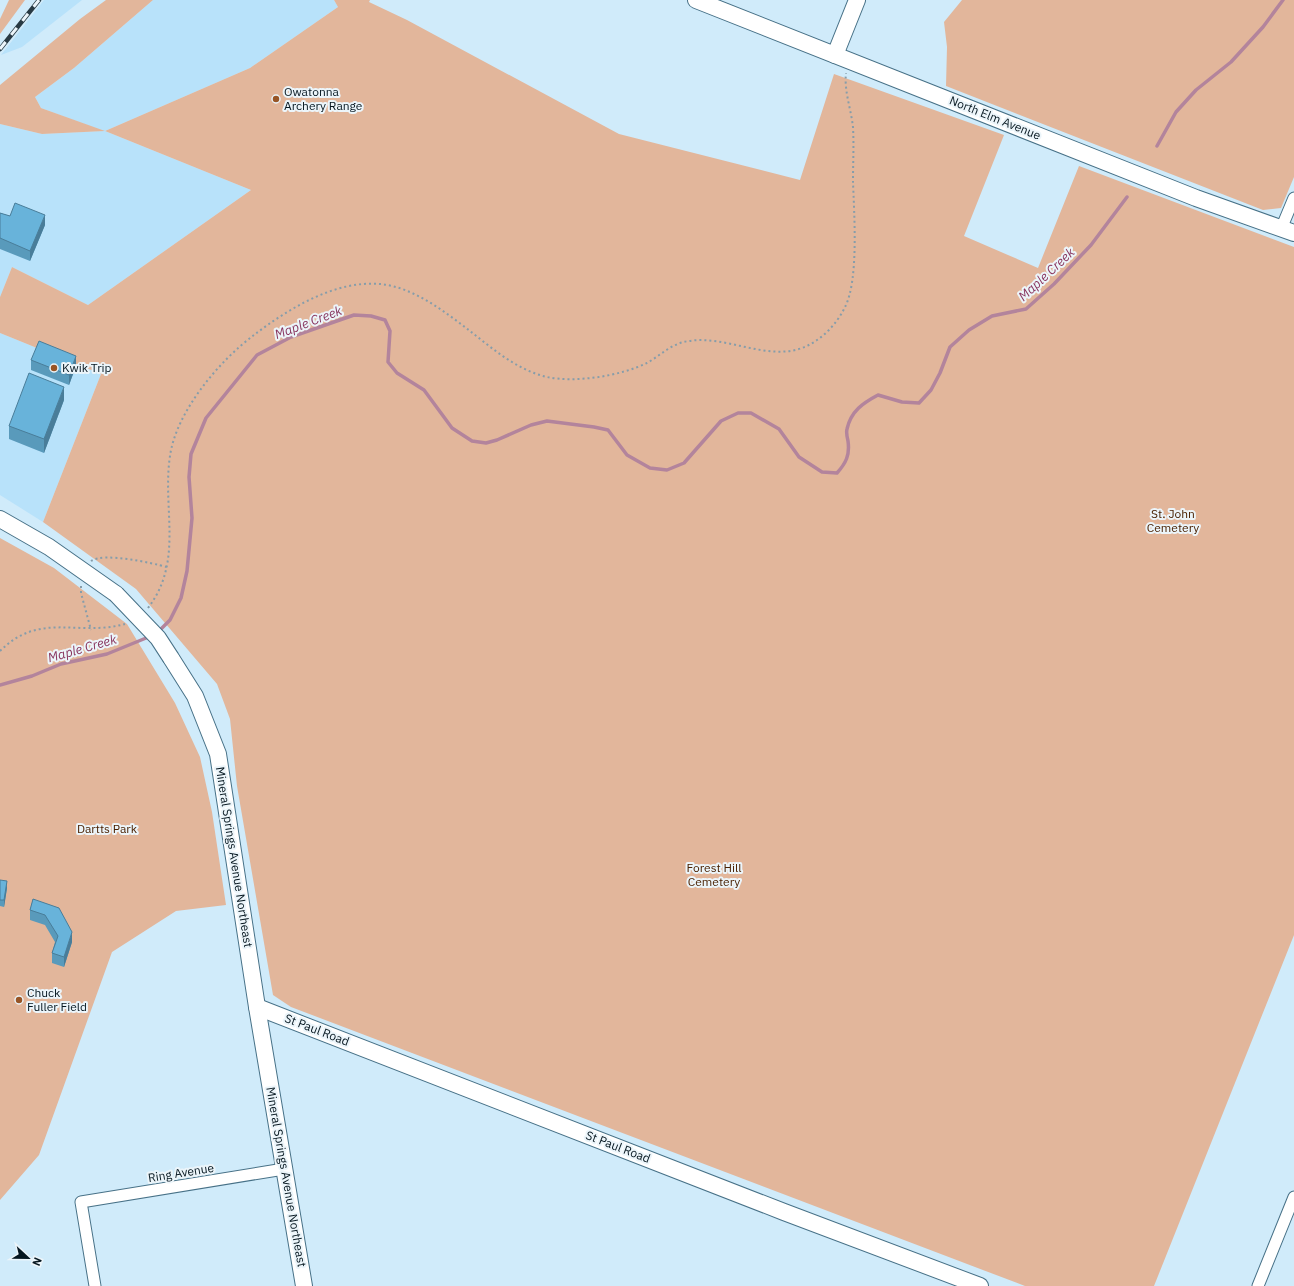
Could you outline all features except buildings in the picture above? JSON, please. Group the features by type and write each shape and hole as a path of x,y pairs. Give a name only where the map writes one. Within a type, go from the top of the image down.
{"street":[{"name":"North Elm Avenue","path":"696,0 1196,198 1288,231"},
{"path":"835,55 857,0"},
{"path":"1288,231 1294,198"},
{"name":"Mineral Springs Avenue Northeast","path":"0,519 81,568 116,594 158,638 195,696 218,754 304,1286"},
{"name":"St Paul Road","path":"258,1007 791,1214 962,1283 980,1286"},
{"name":"Ring Avenue","path":"95,1286 82,1202 284,1169"},
{"path":"1258,1286 1294,1197"}],"path":[{"path":"0,651 18,636 32,630 48,627 91,630 81,593 81,568 95,558 152,562 167,567 170,536 170,456 176,433 183,417 202,389 228,357 252,336 284,315 332,291 355,285 380,284 402,290 435,306 516,364 531,372 549,377 571,378 602,376 628,370 649,362 680,342 694,340 723,342 753,349 788,351 804,347 818,338 831,328 840,316 847,304 851,284 854,236 853,127 846,75 851,61"}],"shaded area":[{"path":"44,0 82,0 22,47 1,55"},
{"path":"153,0 334,0 338,7 250,68 105,131 251,190 88,305 12,267 0,297 0,124 42,134 103,131 41,108 35,97 74,68"},
{"path":"0,333 101,374 43,522 0,495"}],"green space":[{"path":"9,0 25,0 0,34 0,19"},
{"path":"106,0 153,0 74,68 35,97 41,108 105,131 42,134 0,124 0,85 80,19"},
{"path":"334,0 370,0 369,2 407,20 619,134 800,180 834,74 1004,135 964,236 1038,268 1079,166 1294,247 1294,935 1154,1286 1025,1286 291,1007 273,995 237,786 230,719 217,684 136,589 43,522 101,374 0,333 0,297 12,267 88,305 251,190 105,131 250,68 338,7"},
{"path":"962,0 1294,0 1294,177 1281,208 1263,210 946,86 947,47 944,22"},
{"name":"Dartts Park","path":"0,538 54,568 127,624 175,703 200,757 212,812 226,905 176,911 112,952 39,1155 0,1200"}],"waterway":[{"name":"Maple Creek","path":"1157,146 1176,112 1196,90 1231,62 1263,27 1283,0"},
{"name":"Maple Creek","path":"158,632 170,620 181,598 187,571 192,518 189,477 191,454 206,418 257,355 291,337 354,315 371,316 385,320 390,331 388,362 397,373 424,390 452,428 472,441 486,443 497,440 531,425 547,421 594,427 608,430 627,455 650,468 667,470 684,463 721,421 738,413 751,413 779,429 799,457 822,472 837,473 847,458 847,429 851,417 858,408 878,395 902,402 919,403 931,390 940,373 950,347 969,330 992,316 1026,309 1054,284 1091,245 1127,197"},
{"name":"Maple Creek","path":"0,685 32,676 61,664 107,654 151,636"}],"railway":[{"path":"0,49 39,0"}],"place":[{"name":"Owatonna Archery Range","path":"276,99"},
{"name":"Kwik Trip","path":"54,368"},
{"name":"Chuck Fuller Field","path":"19,1000"}],"park label":[{"name":"St. John Cemetery","path":"1173,521"},
{"name":"Forest Hill Cemetery","path":"714,875"}]}
